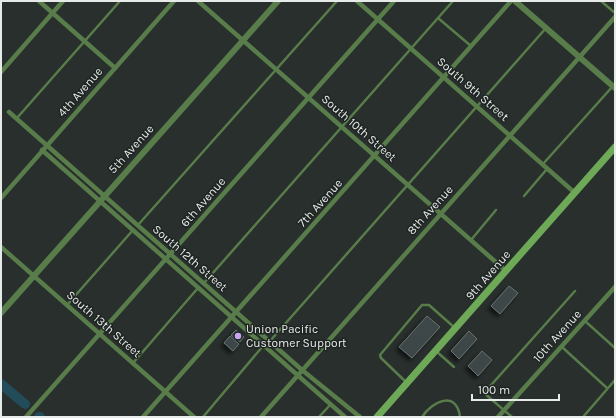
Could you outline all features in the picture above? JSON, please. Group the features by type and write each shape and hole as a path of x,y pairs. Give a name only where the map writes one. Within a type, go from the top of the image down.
{"main road":[{"name":"9th Avenue","path":"377,417 615,147"}],"street":[{"path":"39,1 115,68"},
{"path":"1,72 63,1"},
{"name":"4th Avenue","path":"1,198 174,1"},
{"name":"South 10th Street","path":"198,1 506,271"},
{"name":"5th Avenue","path":"1,313 278,1"},
{"name":"South 9th Street","path":"357,1 575,192"},
{"name":"6th Avenue","path":"26,417 394,1"},
{"name":"7th Avenue","path":"143,417 511,1"},
{"path":"516,1 614,87"},
{"name":"8th Avenue","path":"261,417 615,17"},
{"name":"South 12th Street","path":"9,112 302,370 360,417"},
{"path":"42,150 100,201"},
{"name":"South 12th Street","path":"100,201 345,417"},
{"name":"South 13th Street","path":"1,247 194,417"},
{"name":"10th Avenue","path":"498,417 615,287"}],"lane":[{"path":"17,118 120,1"},
{"path":"138,226 337,1"},
{"path":"204,283 453,1"},
{"path":"601,1 615,13"},
{"path":"438,18 471,46"},
{"path":"270,341 546,28"},
{"path":"543,164 614,87"},
{"path":"524,196 548,169"},
{"path":"470,240 496,210"},
{"path":"67,305 133,230"},
{"path":"133,363 198,288"},
{"path":"512,417 484,393 575,291"},
{"path":"407,383 381,358 380,355 422,305 428,305 456,328"},
{"path":"585,321 615,348"},
{"path":"203,417 264,346"},
{"path":"562,346 607,388"},
{"path":"436,350 454,367"},
{"path":"583,417 615,380"},
{"path":"422,417 425,412 442,400 449,400 457,406 460,417"},
{"path":"319,417 331,404"}],"building":[{"path":"509,286 518,293 500,314 491,306"},
{"path":"427,316 440,327 412,358 399,347"},
{"name":"Union Pacific Customer Support","path":"236,330 244,337 240,342 231,335"},
{"path":"469,331 477,339 459,359 451,351"},
{"path":"230,336 239,344 233,351 224,343"},
{"path":"482,351 492,360 478,376 468,366"}],"waterway":[{"path":"1,384 25,404"}],"place":[{"name":"Union Pacific Customer Support","path":"238,336"}]}
